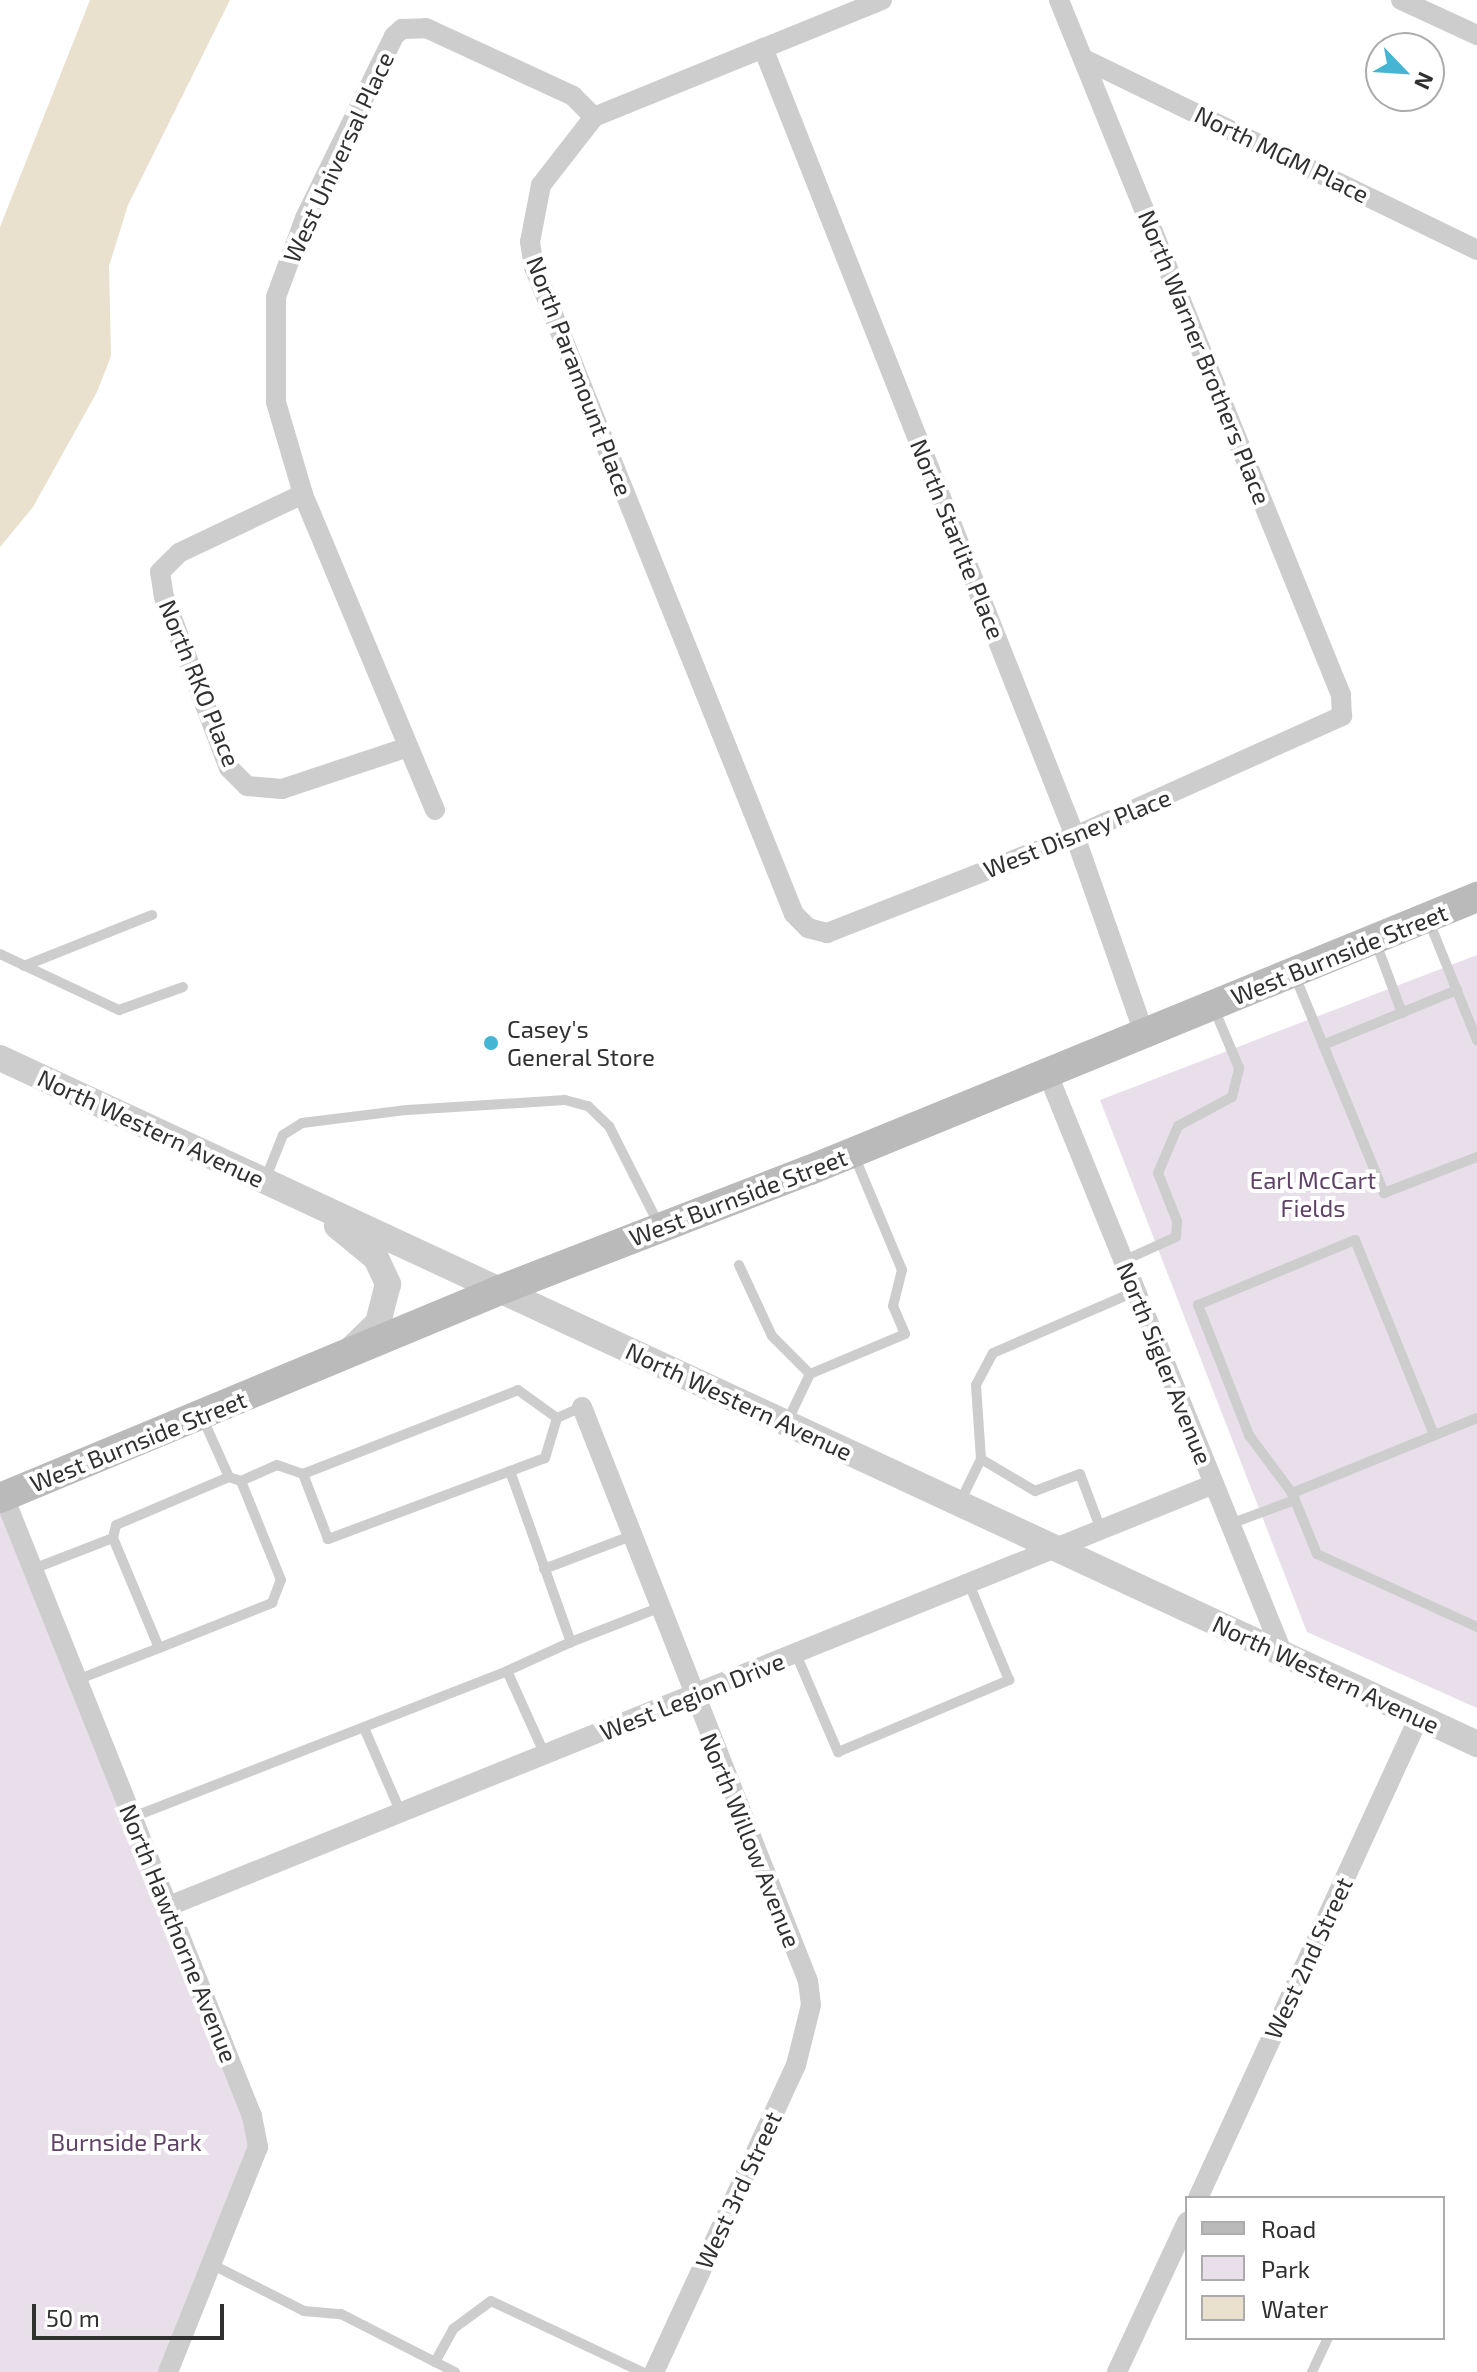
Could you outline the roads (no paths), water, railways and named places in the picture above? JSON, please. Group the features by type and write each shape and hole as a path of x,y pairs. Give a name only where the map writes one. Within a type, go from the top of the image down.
{"main road":[{"name":"West Burnside Street","path":"2,1497 500,1290 852,1152 1477,897"}],"street":[{"name":"North Paramount Place","path":"808,928 794,914 534,267 530,242 541,185 594,117 882,0"},
{"name":"North Warner Brothers Place","path":"1059,0 1086,60 1341,695 1342,716"},
{"path":"1401,0 1430,6 1477,35"},
{"name":"West Universal Place","path":"435,810 303,494 276,402 276,297 305,218 394,36 410,26 426,28 573,96 594,117"},
{"name":"North Starlite Place","path":"763,48 1075,836 1144,1033"},
{"name":"North MGM Place","path":"1086,60 1477,250"},
{"name":"North RKO Place","path":"303,494 179,553 160,572 164,597 229,768 247,786 282,789 408,747"},
{"name":"West Disney Place","path":"808,928 827,933 1075,836 1325,728 1342,716"},
{"name":"North Western Avenue","path":"0,1058 1477,1744"},
{"name":"North Sigler Avenue","path":"1047,1072 1283,1654"},
{"path":"296,1195 376,1258 388,1284 378,1323 336,1359"},
{"name":"North Willow Avenue","path":"582,1407 692,1697 808,1981 811,2005"},
{"name":"West Legion Drive","path":"169,1906 1214,1484"},
{"name":"North Hawthorne Avenue","path":"2,1497 252,2116 258,2147 168,2372"},
{"name":"West 2nd Street","path":"1199,2196 1419,1717"},
{"name":"West 3rd Street","path":"654,2372 796,2065 811,2005"},
{"path":"1117,2372 1182,2246"}],"lane":[{"path":"24,966 152,915"},
{"path":"1427,917 1477,1040"},
{"path":"1375,939 1402,1013"},
{"path":"0,954 119,1010 183,987"},
{"path":"1293,972 1384,1193 1477,1157"},
{"path":"1323,1045 1457,990"},
{"path":"1123,1261 1176,1237 1177,1221 1158,1173 1178,1126 1232,1097 1239,1068 1212,1005"},
{"path":"265,1181 283,1135 302,1123 407,1110 565,1100 588,1106 609,1126 660,1227"},
{"path":"787,1424 810,1374 905,1334 893,1306 902,1270 852,1152"},
{"path":"1434,1435 1355,1240 1198,1305 1249,1435 1293,1497 1317,1554 1477,1627"},
{"path":"739,1265 772,1336 810,1374"},
{"path":"959,1504 981,1459 976,1385 993,1353 1136,1291"},
{"path":"159,1648 113,1538 116,1525 229,1477 241,1481 277,1465 303,1474 518,1390 557,1418"},
{"path":"303,1474 328,1539 545,1458 557,1418 582,1407"},
{"path":"202,1415 229,1477"},
{"path":"1230,1524 1477,1418"},
{"path":"981,1459 1035,1491 1080,1474 1101,1530"},
{"path":"510,1471 571,1642"},
{"path":"77,1680 272,1603 281,1580 241,1481"},
{"path":"544,1569 631,1536"},
{"path":"33,1569 113,1538"},
{"path":"796,1654 838,1752 1009,1680 969,1584"},
{"path":"133,1817 365,1730 658,1608"},
{"path":"507,1671 545,1755"},
{"path":"365,1730 401,1813"},
{"path":"213,2265 304,2311 341,2314 455,2372"},
{"path":"435,2362 453,2329 491,2301 642,2372"},
{"path":"1312,2372 1327,2340"}],"water":[{"path":"90,0 230,0 128,205 109,266 111,356 97,392 33,507 0,547 0,227"}],"place":[{"name":"Casey's General Store","path":"491,1043"}],"park label":[{"name":"Earl McCart Fields","path":"1313,1194"},
{"name":"Burnside Park","path":"126,2142"}]}
